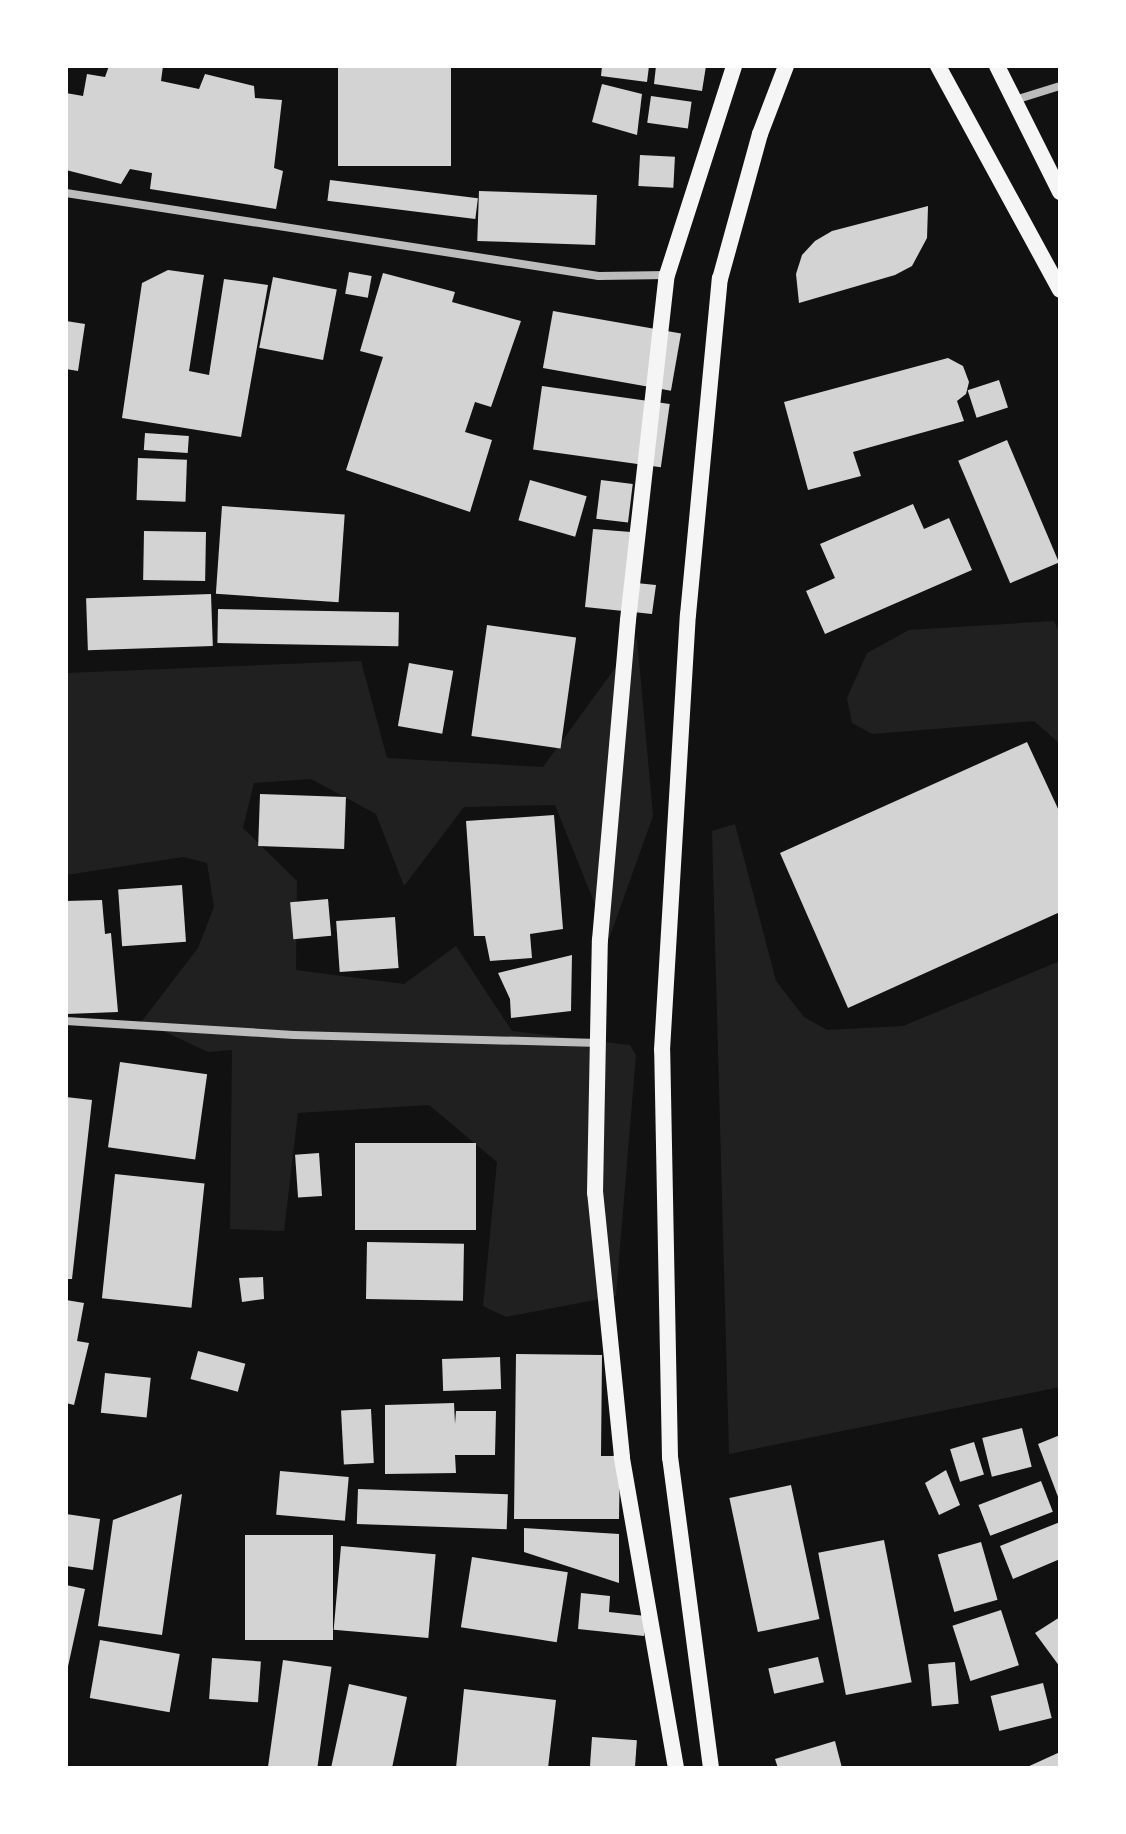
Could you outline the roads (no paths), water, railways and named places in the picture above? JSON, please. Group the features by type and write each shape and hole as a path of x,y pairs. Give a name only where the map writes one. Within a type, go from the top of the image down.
{"main road":[{"path":"676,1768 622,1457 595,1193 602,925 628,620 667,275 734,66"},
{"path":"711,1768 670,1458 662,1035 688,615 720,279 760,134 786,66"},
{"path":"938,66 1060,290"},
{"path":"997,66 1060,192"}],"street":[{"path":"1014,101 1060,86"},
{"path":"66,193 599,276 667,275"},
{"path":"66,1021 294,1035 600,1043"}]}
